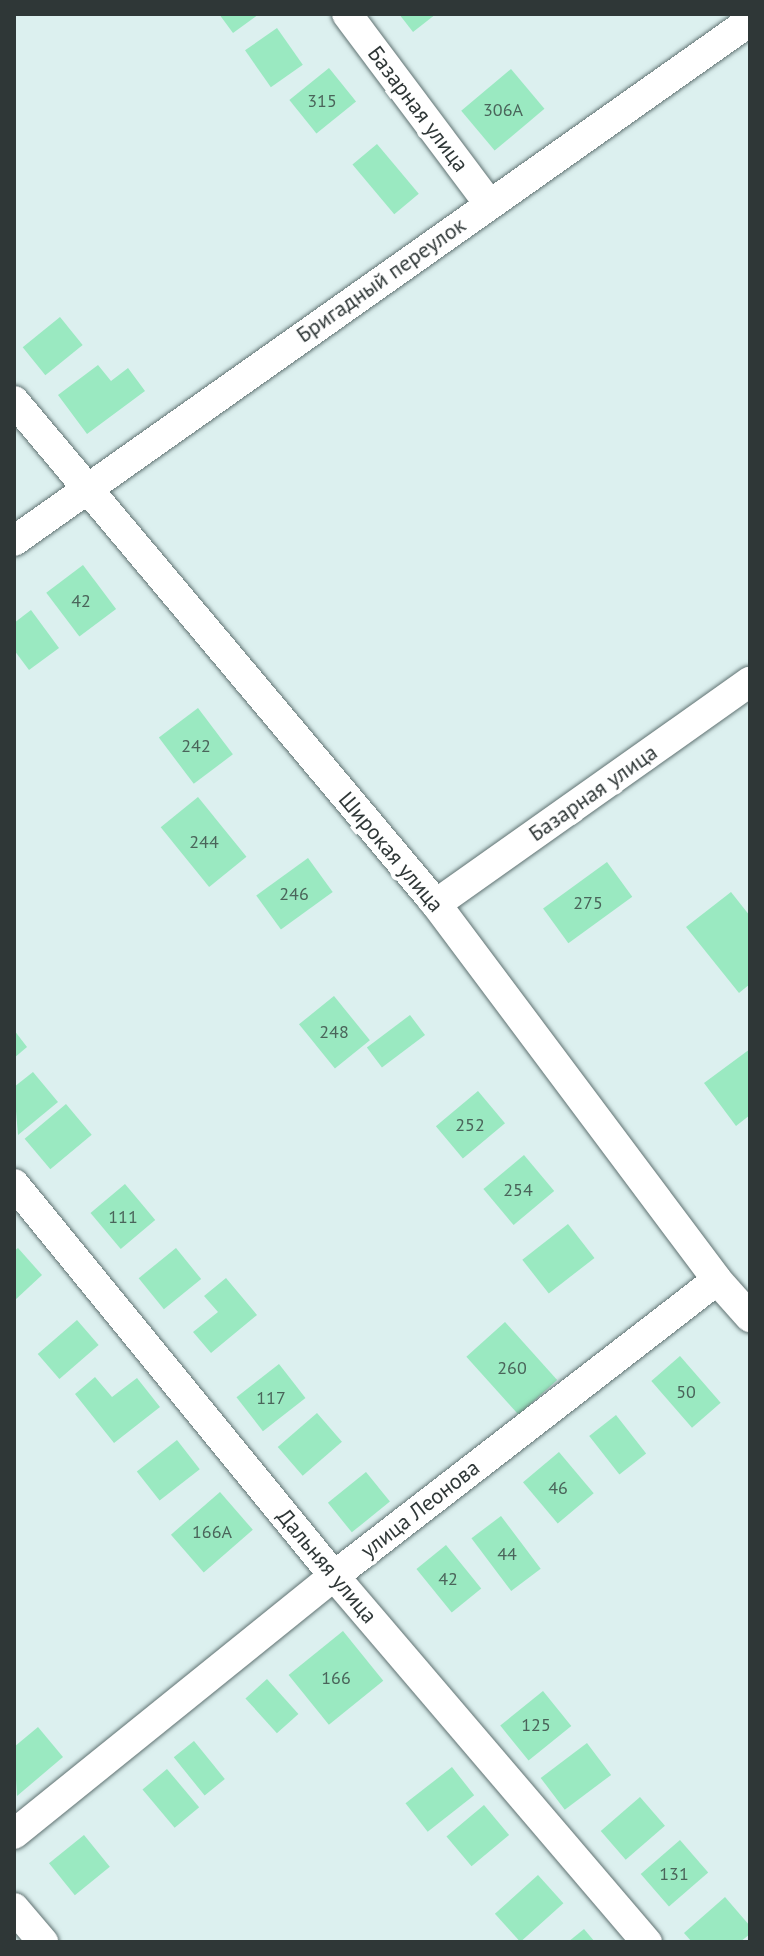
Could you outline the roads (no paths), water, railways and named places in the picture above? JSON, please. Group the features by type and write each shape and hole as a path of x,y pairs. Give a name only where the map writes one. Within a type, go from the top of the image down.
{"street":[{"name":"Базарная улица","path":"347,14 489,204"},
{"name":"Бригадный переулок","path":"14,541 750,21"},
{"name":"Широкая улица","path":"14,401 85,491 436,904 717,1280 750,1317"},
{"name":"Базарная улица","path":"436,904 750,682"},
{"name":"Дальняя улица","path":"14,1184 334,1576 647,1942"},
{"name":"улица Леонова","path":"14,1834 334,1576 717,1280"},
{"path":"14,1908 43,1942"}]}
